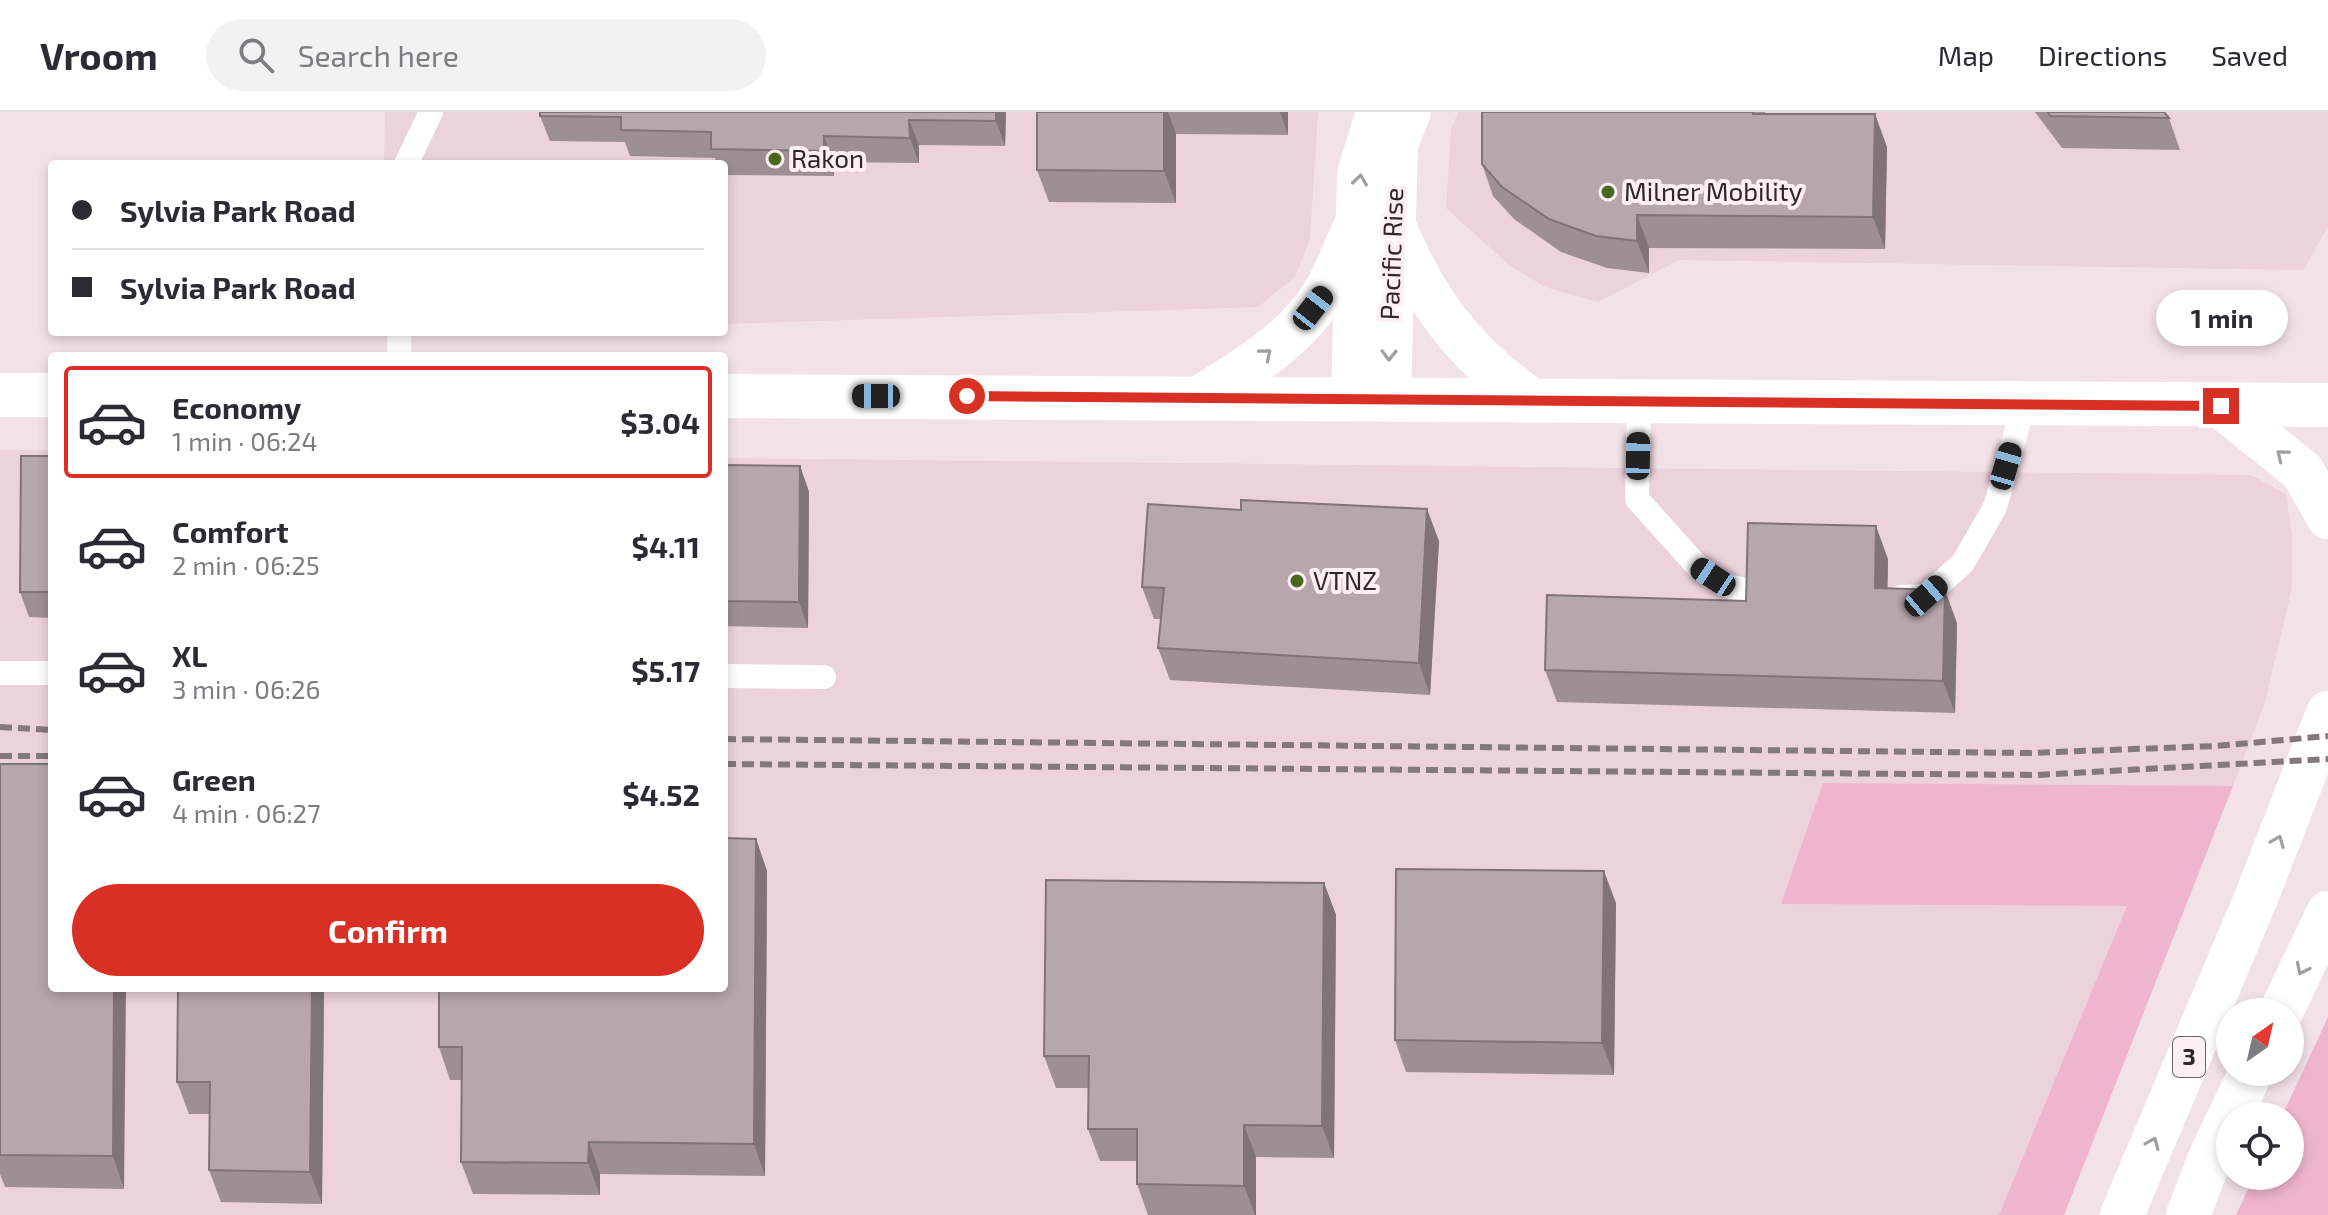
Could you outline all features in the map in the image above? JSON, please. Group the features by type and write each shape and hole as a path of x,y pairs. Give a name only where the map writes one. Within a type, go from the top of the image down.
{"main road":[{"name":"Pacific Rise","path":"1374,222 1359,174 1378,112"},
{"name":"Pacific Rise","path":"1371,398 1374,222 1396,144 1409,112"},
{"path":"1201,397 1252,365 1296,329 1374,222 1409,263 1455,336 1499,378 1531,400"},
{"path":"2221,406 2328,374"},
{"path":"0,395 48,395"},
{"path":"728,396 2328,405"},
{"path":"2221,406 2303,472 2328,517"},
{"name":"3","path":"2122,1215 2328,713"},
{"path":"2288,998 2328,913"},
{"path":"2188,1215 2212,1153 2244,1086"}],"lane":[{"path":"408,160 431,112"},
{"path":"1639,401 1637,499 1698,567 1727,586 1759,593"},
{"path":"1887,598 1926,596 1963,563 1995,507 2024,404"},
{"path":"0,673 48,673"},
{"path":"728,676 824,677"}],"shaded area":[{"path":"385,112 1318,112 1310,239 1295,277 1258,307 728,324 728,160 384,160"},
{"path":"1458,112 2328,112 2328,227 2303,270 1679,260 1598,302 1545,287 1509,265 1446,208 1451,130"},
{"path":"0,450 48,450 48,992 728,992 728,458 2251,475 2286,494 2292,536 2292,588 2265,702 2233,786 1823,784 1782,904 2128,906 1999,1215 0,1215"},
{"path":"1823,783 2233,786 2064,1215 1999,1215 2127,906 1781,904"},
{"path":"2328,1017 2328,1215 2236,1215 2248,1190 2304,1190 2304,1102 2289,1102 2296,1086 2304,1086 2304,1069"}],"building":[{"path":"540,112 996,112 996,121 909,120 910,138 824,136 824,151 711,149 711,132 621,130 621,117 540,116"},
{"path":"1037,112 1164,112 1164,171 1037,170"},
{"path":"1482,112 1875,114 1873,217 1637,215 1637,241 1596,236 1549,219 1502,187 1482,164"},
{"path":"2048,112 2164,112 2169,118 2050,116"},
{"path":"21,456 48,456 48,592 20,592"},
{"path":"728,465 800,466 799,602 728,601"},
{"name":"VTNZ","path":"1241,500 1427,509 1419,663 1158,648 1164,588 1142,587 1148,504 1241,510"},
{"path":"1748,523 1876,526 1875,588 1945,590 1943,681 1545,670 1547,595 1746,601"},
{"path":"0,764 48,764 48,992 114,992 113,1156 0,1155"},
{"path":"728,838 756,839 754,1144 589,1142 588,1163 461,1162 462,1047 439,1047 439,992 728,992"},
{"path":"1396,869 1604,871 1602,1043 1395,1040"},
{"path":"1046,880 1324,883 1322,1126 1244,1125 1244,1186 1137,1184 1137,1129 1088,1129 1089,1056 1044,1056"},
{"path":"178,992 312,992 310,1172 209,1170 210,1082 177,1082"}],"railway":[{"path":"0,727 48,730"},
{"path":"728,739 2029,753 2216,746 2328,736"},
{"path":"0,756 48,756"},
{"path":"728,764 2037,775 2328,759"}],"place":[{"name":"Rakon","path":"775,159"},
{"name":"Milner Mobility","path":"1608,192"},
{"name":"VTNZ","path":"1297,581"}],"route":[{"path":"967,396 2221,406"}]}
